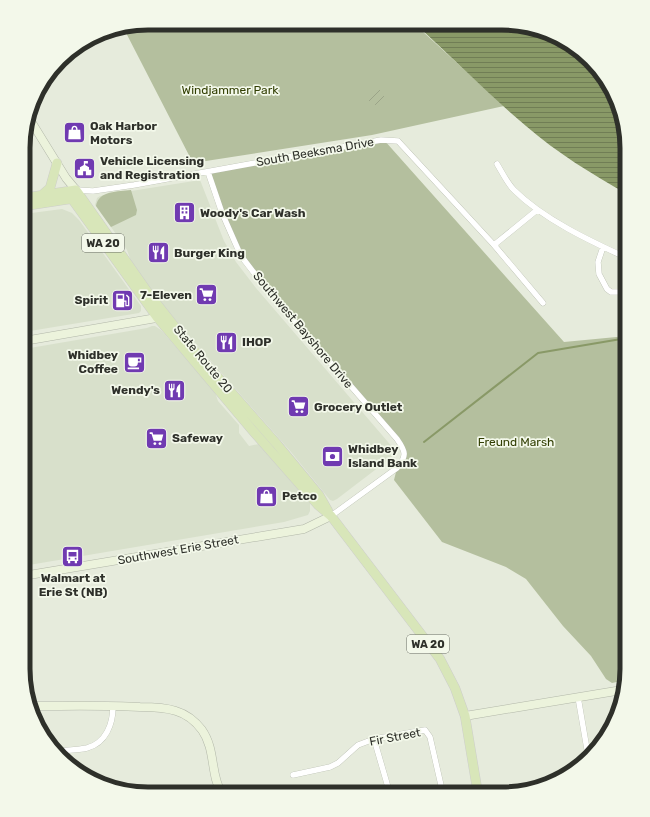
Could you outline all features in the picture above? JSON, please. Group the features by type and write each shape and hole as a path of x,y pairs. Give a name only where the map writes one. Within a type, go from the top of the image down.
{"main road":[{"path":"42,195 50,188 57,163"},
{"path":"30,197 74,194"},
{"path":"30,205 74,194"},
{"name":"State Route 20","path":"74,194 187,342 320,495 331,516 440,659 455,688 465,716 477,787"},
{"name":"WA 20","path":"74,194 157,317"},
{"name":"State Route 20","path":"157,317 318,505 331,516"}],"street":[{"path":"33,124 66,178 74,194"},
{"name":"South Beeksma Drive","path":"74,194 208,172 381,140 398,141 494,245 543,303"},
{"path":"497,164 513,189 537,210 603,248 620,255"},
{"name":"Southwest Bayshore Drive","path":"208,172 222,213 241,256 268,291 397,439 404,450 405,454 403,460 397,468 331,516"},
{"path":"494,245 537,210"},
{"path":"603,248 598,262 599,274 607,289 611,292 620,292"},
{"path":"30,340 161,316 169,319"},
{"name":"Southwest Erie Street","path":"30,575 304,529 331,516"},
{"path":"465,716 618,691"},
{"path":"578,697 587,750"},
{"path":"36,706 113,706 168,708 178,711 195,722 208,740 219,787"},
{"path":"63,750 88,747 104,738 111,723 113,706"},
{"name":"Fir Street","path":"293,775 330,767 338,763 358,745 374,739 425,730 430,737 441,787"},
{"path":"374,739 387,787"}],"shaded area":[{"path":"422,30 517,31 533,34 547,39 568,50 580,59 596,76 611,103 616,117 620,148 620,190 575,163 550,145 486,91"},
{"path":"200,180 224,241 236,262 256,288 394,449 392,457 333,501 330,500 291,452 156,297 131,261 127,250 95,205 97,198 100,196"},
{"path":"62,209 72,213 79,220 141,306 141,311 139,313 30,331 30,213"},
{"path":"155,326 161,330 215,392 218,401 239,425 239,433 249,446 259,444 310,503 310,511 308,515 284,522 30,565 30,348"}],"green space":[{"name":"Windjammer Park","path":"148,30 421,30 504,106 372,135 193,163 126,32"},
{"path":"376,89 383,94 384,97 379,104 376,105 369,100 368,97 373,90"},
{"name":"Freund Marsh","path":"384,140 564,342 620,337 619,681 612,683 606,679 591,656 563,626 526,579 506,567 442,542 394,480 397,468 403,460 402,446 241,256 208,172"},
{"path":"131,190 137,210 136,215 111,227 96,206 98,201 105,194"}],"waterway":[{"path":"424,442 538,353 620,339"}],"place":[{"name":"Oak Harbor Motors","path":"74,133"},
{"name":"Vehicle Licensing and Registration","path":"85,168"},
{"name":"Woody's Car Wash","path":"184,213"},
{"name":"Burger King","path":"159,253"},
{"name":"7-Eleven","path":"207,295"},
{"name":"Spirit","path":"123,300"},
{"name":"IHOP","path":"227,342"},
{"name":"Whidbey Coffee","path":"134,362"},
{"name":"Wendy's","path":"175,390"},
{"name":"Grocery Outlet","path":"298,407"},
{"name":"Safeway","path":"157,438"},
{"name":"Whidbey Island Bank","path":"332,456"},
{"name":"Petco","path":"266,496"},
{"name":"Walmart at Erie St (NB)","path":"73,557"}]}
